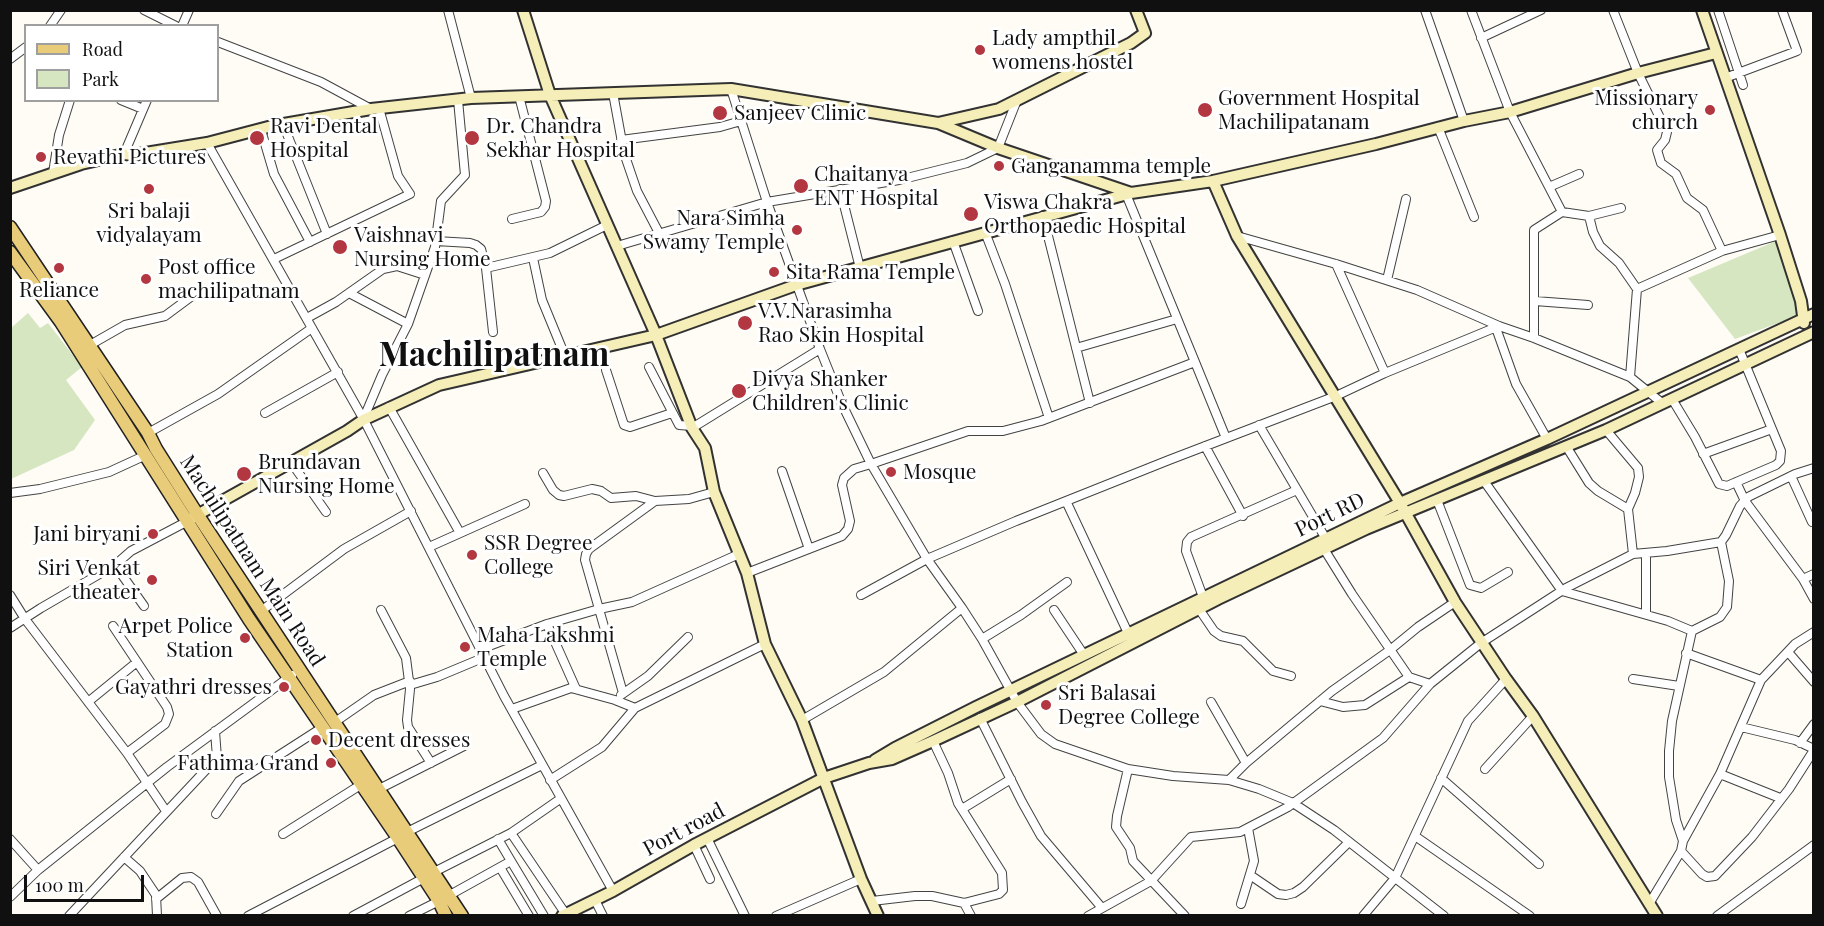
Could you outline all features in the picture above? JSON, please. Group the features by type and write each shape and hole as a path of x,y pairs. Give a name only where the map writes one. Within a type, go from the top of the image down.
{"main road":[{"name":"Machilipatnam Main Road","path":"10,227 148,433 249,619 295,673"},
{"name":"Machilipatnam Main Road","path":"10,252 61,322 146,455 261,611 295,673 329,724 379,789 403,835 444,898 462,915"},
{"name":"Machilipatnam Main Road","path":"329,724 362,784 403,835"},
{"name":"Machilipatnam Main Road","path":"444,898 446,915"}],"street":[{"path":"51,24 61,10"},
{"path":"144,10 172,24"},
{"path":"183,24 189,10"},
{"path":"448,10 471,98"},
{"path":"938,123 999,109 1131,43 1145,33 1136,10"},
{"path":"1425,10 1464,121"},
{"path":"1471,10 1510,112 1562,212"},
{"path":"1481,38 1541,10"},
{"path":"1613,10 1638,73 1667,132 1665,140 1657,150 1661,163 1676,174 1687,198 1703,210 1722,251"},
{"path":"1403,507 1437,500 1606,430 1811,333 1802,320 1801,300 1702,10"},
{"path":"1718,10 1743,85"},
{"path":"1725,78 1797,51 1782,10"},
{"path":"527,12 550,95 656,335 692,427 705,448 714,492 747,573 765,644 802,720 861,879 878,915"},
{"path":"219,42 321,81 375,109 398,176 410,194 274,259"},
{"path":"10,59 24,48"},
{"path":"10,628 115,565 131,552 363,420 439,385 656,335 796,285 1043,216 1129,194 1213,181 1510,112 1638,73 1716,53"},
{"path":"731,89 796,285 842,404 871,464 927,559 982,639 1017,702 1041,734 1055,744 1128,769 1173,776 1229,780 1293,802 1444,915"},
{"path":"10,188 81,164 124,154 133,155 207,144 283,124 375,109 471,98 731,89 938,123 998,148 1129,194 1226,438"},
{"path":"613,93 621,140 637,191 659,233"},
{"path":"512,219 541,212 546,201 519,96"},
{"path":"363,420 382,375 408,324 426,275 436,241 441,201 465,176 458,100"},
{"path":"617,246 767,202 899,180 967,163 998,148 1017,100"},
{"path":"53,173 59,135 69,102"},
{"path":"126,102 143,109"},
{"path":"124,154 146,102"},
{"path":"621,140 720,127 741,121"},
{"path":"283,124 327,234"},
{"path":"1438,127 1474,217"},
{"path":"261,130 274,174 310,242"},
{"path":"207,144 338,372 512,710 613,891"},
{"path":"1549,187 1579,174"},
{"path":"1213,181 1237,236 1403,507 1455,602 1533,716 1657,915"},
{"path":"840,189 860,268"},
{"path":"1387,280 1406,199"},
{"path":"1534,338 1534,230 1562,212 1589,216 1622,208"},
{"path":"1043,216 1090,403"},
{"path":"1589,216 1600,246 1619,263 1637,289 1630,377"},
{"path":"486,267 550,253 607,225"},
{"path":"985,232 1005,284 1049,418"},
{"path":"1637,289 1722,251 1780,235"},
{"path":"1237,236 1417,290 1497,327 1534,338 1630,377 1647,392 1667,401 1703,454 1719,484 1727,486 1776,465 1780,461 1781,451 1739,349"},
{"path":"436,241 476,244 481,249 486,267 493,332"},
{"path":"953,241 978,311"},
{"path":"533,258 544,308 565,356"},
{"path":"1336,264 1385,373"},
{"path":"307,318 389,267 397,266 426,275"},
{"path":"349,293 408,324"},
{"path":"90,345 125,325 165,316 192,296"},
{"path":"869,764 892,759 1017,702 1325,544 1814,314 1801,300"},
{"path":"1535,301 1588,305"},
{"path":"1076,348 1177,319"},
{"path":"861,595 927,559 1066,501 1336,396 1385,373 1497,327"},
{"path":"1497,327 1516,384 1547,439"},
{"path":"148,433 218,394 312,328"},
{"path":"649,367 672,413 682,427 692,427 820,349"},
{"path":"747,573 842,536 848,530 850,521 842,485 844,478 854,469 968,431 1003,431 1049,418 1196,362"},
{"path":"606,370 622,422 627,427 672,413"},
{"path":"265,413 338,372"},
{"path":"389,407 460,533"},
{"path":"1259,425 1325,544 1390,650 1409,677 1430,684"},
{"path":"1703,454 1772,429"},
{"path":"1606,430 1638,468 1639,477 1628,509 1634,554"},
{"path":"1205,446 1243,516"},
{"path":"1566,446 1589,483 1628,509"},
{"path":"10,493 40,489 109,472 146,455"},
{"path":"291,462 326,512"},
{"path":"1088,915 1150,881 1191,837 1240,832 1293,802 1383,738 1430,684 1481,643 1562,591 1634,554 1721,542 1745,501 1765,488 1814,468"},
{"path":"782,471 809,549"},
{"path":"543,473 553,490 564,496 592,489 601,491 611,498 636,496 655,501 690,499 714,492"},
{"path":"1791,476 1813,523"},
{"path":"1484,481 1562,591 1646,614 1692,631"},
{"path":"1736,482 1745,501 1803,579 1814,599"},
{"path":"1203,597 1186,551 1187,542 1191,537 1243,516 1297,490"},
{"path":"1437,500 1470,585 1481,588 1508,572"},
{"path":"623,693 585,560 586,554 593,545 616,531 655,501"},
{"path":"1066,501 1128,633"},
{"path":"429,547 525,504"},
{"path":"261,611 344,549 411,511"},
{"path":"1683,842 1676,820 1669,777 1671,721 1692,631 1720,617 1728,607 1730,581 1721,542"},
{"name":"Port RD","path":"869,764 895,748 1128,633 1203,597 1325,544"},
{"path":"1646,553 1646,614"},
{"path":"481,649 547,624 632,602 739,554"},
{"path":"115,565 144,606"},
{"path":"1803,579 1814,574"},
{"path":"982,639 1067,582"},
{"path":"10,595 25,619 127,753 166,811"},
{"path":"1229,780 1320,701 1455,602"},
{"path":"802,720 884,672 962,608"},
{"path":"1199,609 1214,632 1243,641 1273,671 1291,676"},
{"path":"381,610 406,658 410,683 408,727 431,763"},
{"path":"1054,610 1084,655"},
{"path":"547,624 576,690"},
{"path":"113,626 167,707 169,714 165,724 127,753"},
{"path":"1649,904 1680,851 1720,774 1761,680 1788,652 1813,633"},
{"path":"615,700 648,676 688,637"},
{"path":"550,780 602,747 635,708 765,644"},
{"path":"1788,652 1814,682"},
{"path":"1686,653 1761,680"},
{"path":"216,814 239,781 374,695 437,677 485,657"},
{"path":"88,702 137,662"},
{"path":"10,897 38,870 214,731 295,673"},
{"path":"1320,701 1343,707 1365,705 1409,677"},
{"path":"1363,915 1395,878 1468,721 1506,679"},
{"path":"1633,679 1679,686"},
{"path":"512,710 571,688 635,708"},
{"path":"1211,702 1246,763"},
{"path":"1485,770 1533,716"},
{"path":"981,718 1041,836 1102,908"},
{"path":"1800,743 1814,724"},
{"path":"1680,851 1707,878 1715,876 1752,837 1789,789 1814,750 1800,743 1741,727"},
{"path":"70,915 217,758 214,731"},
{"path":"872,901 932,896 964,903 999,894 1003,890 1002,873 962,809 933,741"},
{"path":"379,789 464,746"},
{"name":"Port road","path":"565,915 824,778 869,764"},
{"path":"248,915 542,765"},
{"path":"1128,769 1116,827 1130,848 1133,861 1185,915"},
{"path":"1720,774 1780,798"},
{"path":"1442,778 1539,864"},
{"path":"962,809 1011,779"},
{"path":"283,834 362,784"},
{"path":"353,915 511,833 560,799"},
{"path":"1241,904 1254,861 1248,828"},
{"path":"511,833 565,915"},
{"path":"1414,836 1530,915"},
{"path":"707,838 745,915"},
{"path":"10,839 38,870"},
{"path":"498,839 544,915"},
{"path":"1250,875 1278,894 1294,893 1349,842"},
{"path":"694,845 710,879"},
{"path":"1717,915 1814,845"},
{"path":"124,857 140,871 156,895 157,912 149,915"},
{"path":"409,915 501,869 511,861"},
{"path":"501,869 529,915"},
{"path":"156,899 182,878 191,877 198,882 217,915"},
{"path":"781,914 861,879"},
{"path":"595,900 603,915"},
{"path":"964,903 971,915"}],"green space":[{"path":"1776,241 1797,306 1797,316 1735,339 1688,278"},
{"path":"28,313 40,328 48,323 82,367 66,380 95,420 74,450 11,479 11,328"}],"place":[{"name":"Lady ampthil womens hostel","path":"980,50"},
{"name":"Government Hospital Machilipatanam","path":"1205,110"},
{"name":"Missionary church","path":"1710,110"},
{"name":"Sanjeev Clinic","path":"720,113"},
{"name":"Ravi Dental Hospital","path":"257,138"},
{"name":"Dr. Chandra Sekhar Hospital","path":"472,138"},
{"name":"Revathi Pictures","path":"41,157"},
{"name":"Ganganamma temple","path":"999,166"},
{"name":"Chaitanya ENT Hospital","path":"801,186"},
{"name":"Sri balaji vidyalayam","path":"149,189"},
{"name":"Viswa Chakra Orthopaedic Hospital","path":"971,214"},
{"name":"Nara Simha Swamy Temple","path":"797,230"},
{"name":"Vaishnavi Nursing Home","path":"340,247"},
{"name":"Reliance","path":"59,268"},
{"name":"Sita Rama Temple","path":"774,272"},
{"name":"Post office machilipatnam","path":"146,279"},
{"name":"V.V.Narasimha Rao Skin Hospital","path":"745,323"},
{"name":"Divya Shanker Children's Clinic","path":"739,391"},
{"name":"Mosque","path":"891,472"},
{"name":"Brundavan Nursing Home","path":"244,474"},
{"name":"Jani biryani","path":"153,534"},
{"name":"SSR Degree College","path":"472,555"},
{"name":"Siri Venkat theater","path":"152,580"},
{"name":"Arpet Police Station","path":"245,638"},
{"name":"Maha Lakshmi Temple","path":"465,647"},
{"name":"Gayathri dresses","path":"284,687"},
{"name":"Sri Balasai Degree College","path":"1046,705"},
{"name":"Decent dresses","path":"316,740"},
{"name":"Fathima Grand","path":"331,763"}],"district":[{"name":"Machilipatnam","path":"494,356"}]}
